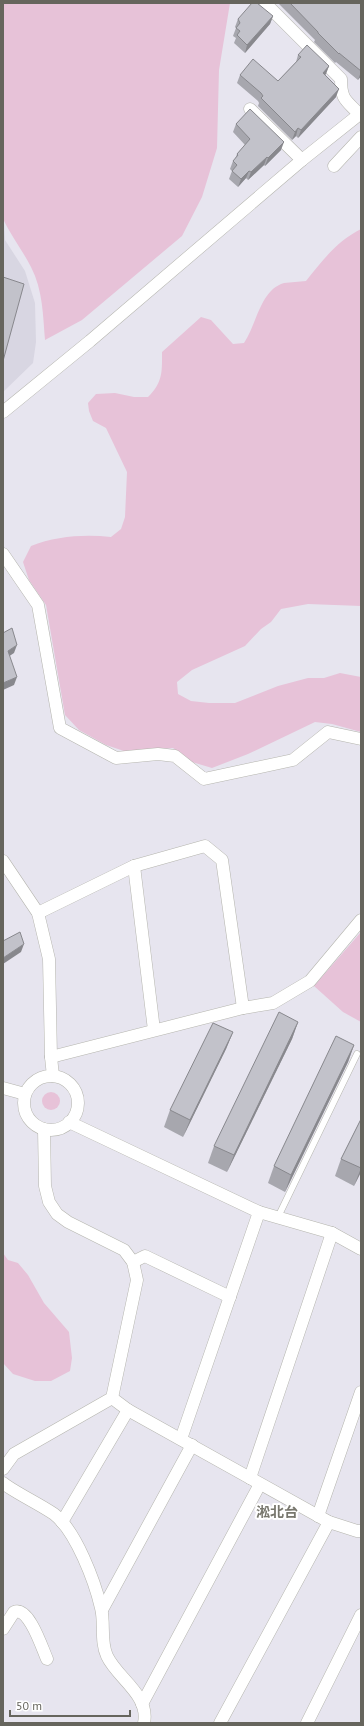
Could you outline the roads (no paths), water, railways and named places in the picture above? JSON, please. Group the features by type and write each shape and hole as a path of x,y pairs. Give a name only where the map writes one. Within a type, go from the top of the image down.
{"street":[{"path":"3,412 84,346 302,160 360,113 343,97 341,92 341,79 265,3"},
{"path":"250,109 302,160"},
{"path":"334,166 361,138"},
{"path":"3,554 38,605 60,728 116,758 158,754 175,756 204,779 293,760 328,732 361,739"},
{"path":"38,913 134,866 204,846 222,860 243,1008"},
{"path":"3,861 38,913 49,958 51,1057 53,1076"},
{"path":"134,866 154,1030"},
{"path":"51,1057 243,1008 273,1003 310,981 361,920"},
{"path":"53,1076 62,1078 75,1090 78,1098 78,1107 75,1115 62,1128 54,1130 44,1129 36,1126 30,1120 25,1108 25,1094 29,1086 36,1080 53,1076"},
{"path":"3,1088 25,1094"},
{"path":"69,1122 259,1212 332,1233 361,1249"},
{"path":"3,1469 14,1454 112,1398 137,1280 133,1262 124,1250 68,1222 57,1214 49,1202 46,1186 44,1129"},
{"path":"102,1610 186,1442 230,1297 259,1212"},
{"path":"142,1704 255,1481 332,1233"},
{"path":"133,1262 145,1256 230,1297"},
{"path":"318,1516 361,1392"},
{"path":"112,1398 128,1410 329,1522 356,1531 361,1531"},
{"path":"62,1522 128,1410"},
{"path":"3,1483 54,1515 62,1522 81,1552 93,1580 102,1610 103,1636 106,1655 114,1668 136,1693 142,1704 145,1719 144,1723"},
{"path":"220,1723 329,1522"},
{"path":"3,1629 14,1612 22,1612 30,1621 47,1659"},
{"path":"307,1723 360,1619"}],"lane":[{"path":"278,1217 357,1054"}],"district":[{"name":"淞北台","path":"277,1512"}]}
